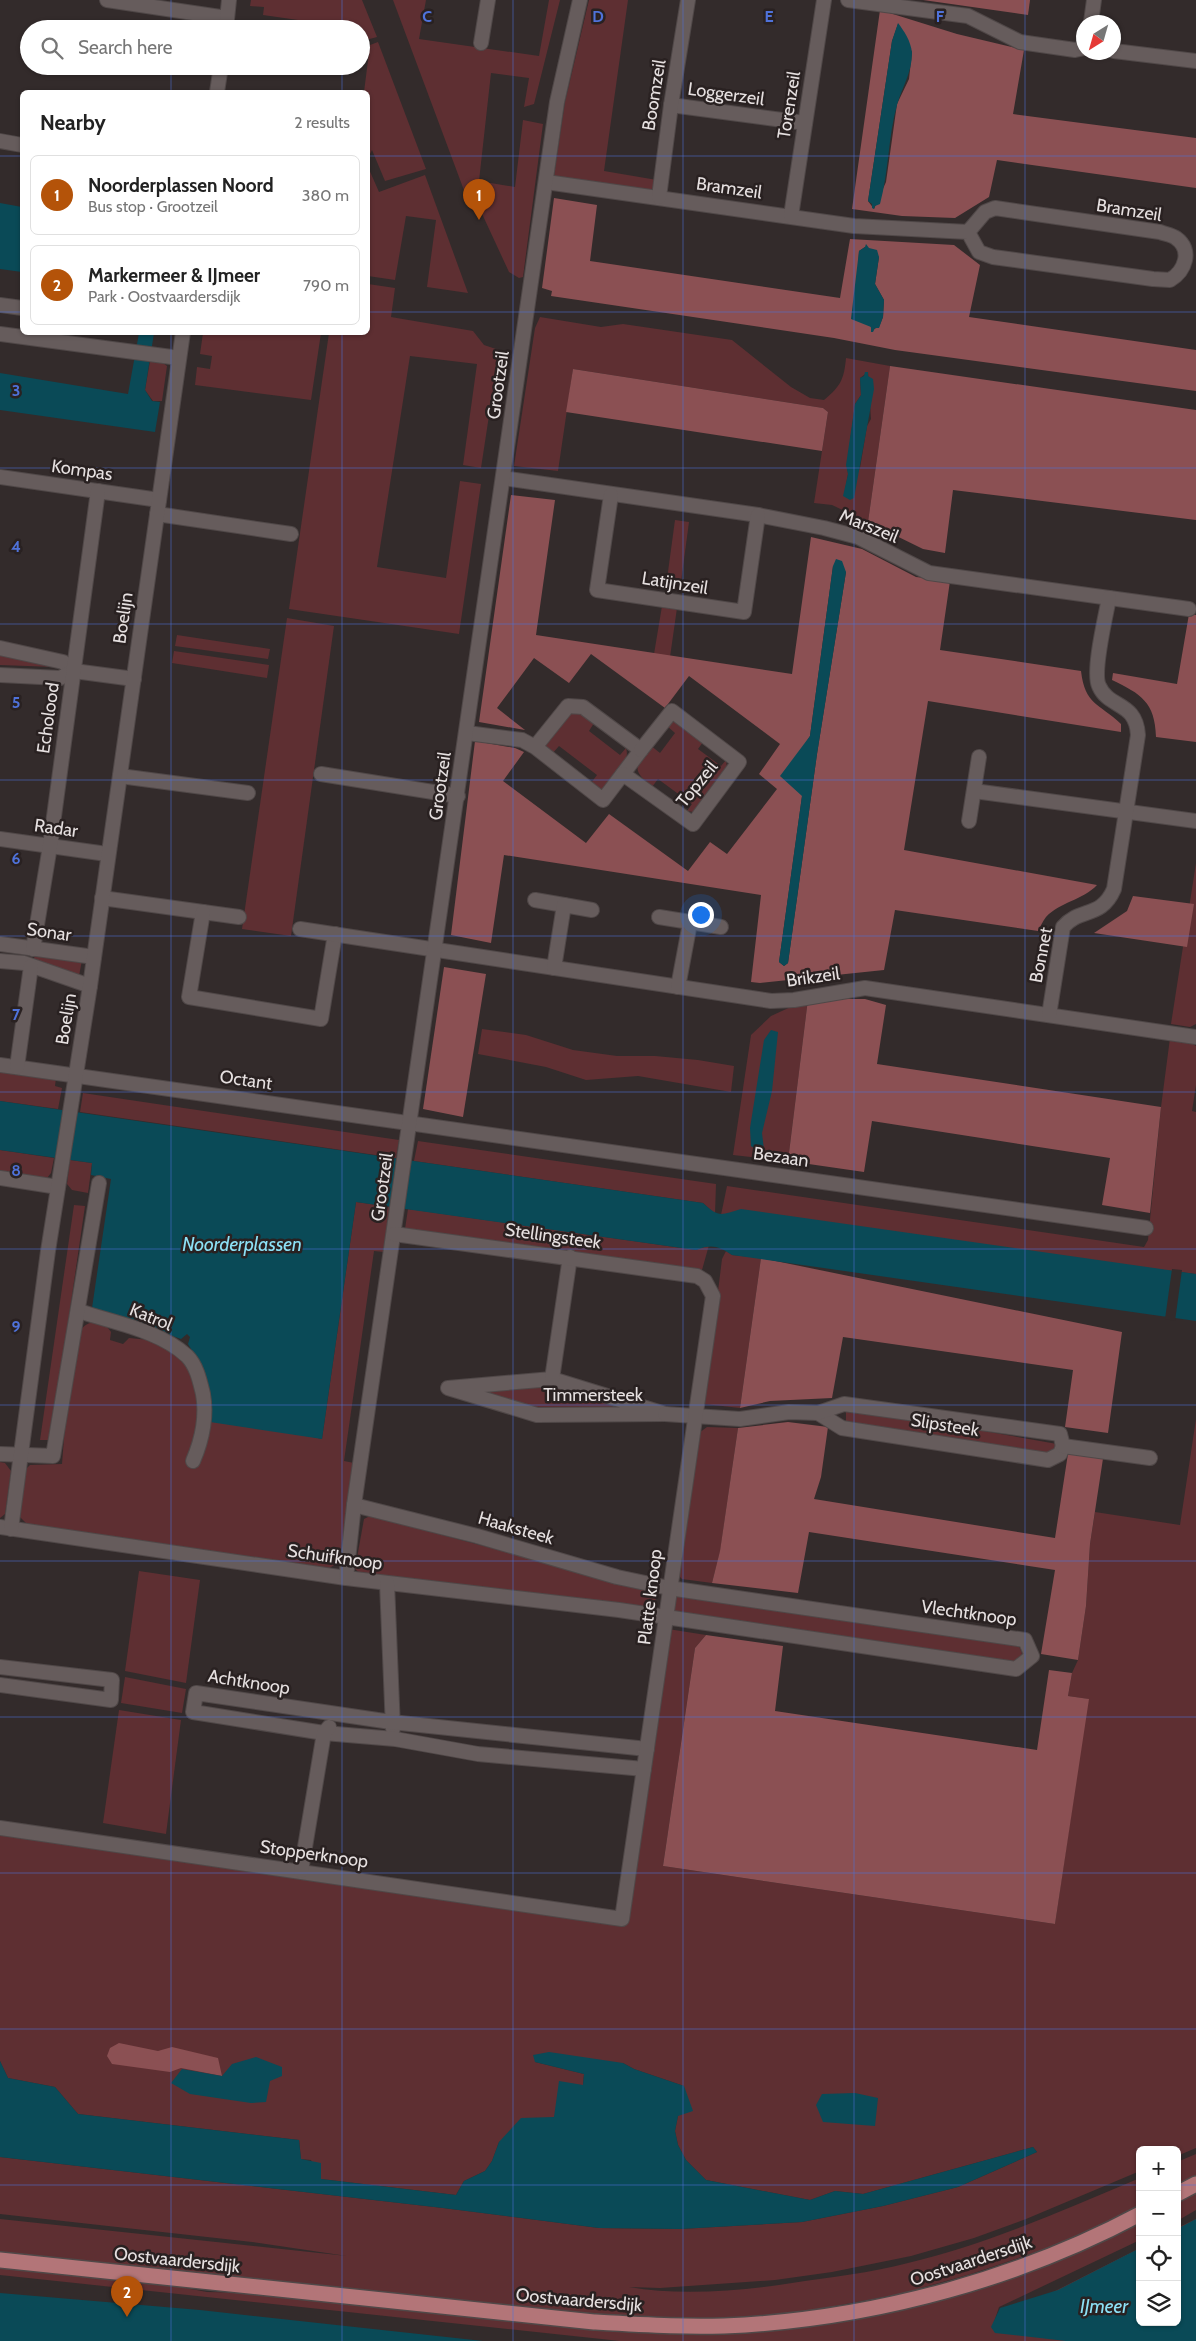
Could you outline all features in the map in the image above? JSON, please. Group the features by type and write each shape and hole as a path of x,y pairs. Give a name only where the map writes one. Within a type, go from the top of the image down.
{"main road":[{"path":"1181,2192 1196,2184"},
{"name":"Oostvaardersdijk","path":"0,2260 594,2322 673,2326 744,2325 804,2319 903,2302 997,2275 1061,2250 1136,2216"}],"street":[{"path":"107,0 210,20"},
{"path":"226,20 229,0"},
{"path":"481,43 488,0"},
{"name":"Grootzeil","path":"346,1578 354,1505 557,102 580,0"},
{"name":"Boomzeil","path":"659,196 688,0"},
{"name":"Torenzeil","path":"791,216 824,0"},
{"path":"848,0 968,16 1020,42 1076,50"},
{"path":"1092,15 1094,0"},
{"path":"1121,52 1196,61"},
{"path":"217,90 220,75"},
{"name":"Loggerzeil","path":"671,105 805,123"},
{"path":"0,141 20,144"},
{"name":"Bramzeil","path":"546,182 659,196 854,226 968,232"},
{"name":"Bramzeil","path":"994,208 1160,232 1176,237 1184,249 1186,260 1182,271 1170,280 1153,279 993,257 979,252 968,232 978,218 994,208"},
{"path":"0,305 20,308"},
{"path":"0,334 60,338 131,352 179,358"},
{"name":"Boelijn","path":"5,1528 22,1454 58,1187 62,1172 90,986 183,335"},
{"name":"Kompas","path":"0,477 159,500"},
{"name":"Marszeil","path":"503,478 758,515 824,528 858,538 928,572 1189,609"},
{"name":"Echolood","path":"33,949 50,846 98,491"},
{"name":"Latijnzeil","path":"611,495 597,590 744,612 758,515"},
{"path":"157,514 291,534"},
{"name":"Bonnet","path":"1049,1015 1063,927 1067,922 1098,910 1109,901 1114,889 1126,811 1137,727 1134,718 1127,710 1104,694 1098,685 1098,657 1108,598"},
{"path":"0,648 63,662 74,671 134,679"},
{"path":"0,674 60,678 74,671"},
{"path":"535,747 568,706 583,707 640,750"},
{"name":"Topzeil","path":"467,733 522,740 535,747 603,800 640,750 672,711 739,762 693,824 623,774"},
{"path":"969,822 979,757"},
{"path":"321,774 458,796"},
{"path":"120,776 248,793"},
{"path":"974,790 1196,821"},
{"name":"Radar","path":"0,839 108,854"},
{"path":"102,898 239,917"},
{"path":"536,900 592,910"},
{"path":"554,968 564,905"},
{"path":"203,912 189,997 321,1019 335,934"},
{"path":"659,917 722,927"},
{"path":"678,987 690,923"},
{"name":"Brikzeil","path":"300,929 771,1000 794,1000 865,988 1196,1037"},
{"name":"Sonar","path":"0,944 94,957"},
{"name":"Sonar","path":"0,961 31,966 90,986"},
{"path":"17,1067 31,966"},
{"name":"Octant","path":"0,1064 410,1123"},
{"name":"Bezaan","path":"410,1123 1146,1228"},
{"path":"0,1178 58,1187"},
{"path":"0,1454 54,1456 99,1183"},
{"name":"Stellingsteek","path":"395,1227 570,1257 697,1276 705,1281"},
{"path":"552,1379 570,1257"},
{"name":"Platte knoop","path":"622,1919 713,1296 705,1281"},
{"name":"Katrol","path":"79,1311 162,1338 188,1357 200,1377 206,1409 200,1446 193,1461"},
{"name":"Timmersteek","path":"665,1414 552,1379 448,1388 537,1415 665,1414 694,1417"},
{"name":"Slipsteek","path":"694,1417 740,1419 789,1412 818,1413 844,1404 1060,1434 1063,1446 1060,1454 1048,1460 842,1428 818,1413"},
{"path":"1063,1446 1150,1458"},
{"name":"Haaksteek","path":"354,1505 477,1536 617,1576 669,1588"},
{"name":"Schuifknoop","path":"5,1528 346,1578 666,1617"},
{"path":"387,1583 391,1722 395,1739"},
{"name":"Vlechtknoop","path":"666,1617 1016,1669 1032,1656 1025,1640 669,1588"},
{"path":"0,1667 112,1680 111,1700 0,1685"},
{"name":"Achtknoop","path":"644,1769 478,1754 395,1739 324,1733 192,1712 196,1693 391,1722 647,1749"},
{"path":"301,1871 324,1733 339,1715"},
{"name":"Stopperknoop","path":"0,1828 622,1919"}],"shaded area":[{"path":"251,0 362,0 377,37 370,39 370,20 298,20 263,15 264,7 250,6"},
{"path":"393,0 426,0 419,39 539,56 549,0 560,0 534,104 524,107 529,78 491,73 479,181 515,187 523,120 543,124 523,277 519,278 509,272 471,190 465,193"},
{"path":"589,0 628,0 604,171 657,180 654,191 554,176 565,102"},
{"path":"923,0 1030,0 1028,15"},
{"path":"880,10 957,34 1024,50 1013,114 1196,138 1196,188 997,160 989,197 955,218 902,216 852,209","holes":["898,24 912,52 909,79 897,104 886,182 874,209 868,201 892,41"]},
{"path":"378,42 426,169 385,181 372,150 370,154 370,90 364,90 366,75 370,75 370,45"},
{"path":"370,172 379,192 425,175 468,293 427,287 436,220 406,216 395,280 370,276"},
{"path":"554,198 597,205 590,261 840,298 850,239 954,245 980,265 969,317 1196,350 1196,391 895,350 834,338 551,296 552,291 542,288","holes":["865,247 879,257 875,284 884,300 883,317 879,327 874,329 871,328 858,269 859,251"]},
{"path":"370,284 395,288 391,317 473,331 484,345 499,350 481,468 463,465 477,364 410,356 377,567 446,578 460,481 481,484 459,634 289,609 329,335 370,335"},
{"path":"540,317 601,327 623,324 732,340 791,387 810,398 824,400 841,382 846,358 890,366 868,522 832,505 814,503 828,412 823,408 573,369 558,471 514,466 535,328","holes":["868,372 871,419 867,426 860,468 844,496 855,404 861,395 860,378"]},
{"path":"203,335 321,335 311,400 195,385 197,367 210,369 212,356 200,354"},
{"path":"150,361 163,363 167,366 162,401 153,401 145,390"},
{"path":"890,366 1196,410 1196,520 953,490 945,553 923,549 868,522"},
{"path":"573,369 823,408 828,412 822,451 566,412"},
{"path":"511,495 555,500 536,635 792,674 811,537 862,549 916,577 950,581 940,650 1081,671 1086,691 1094,702 1121,724 1121,732 928,701 904,850 1097,885 1085,894 1052,912 1046,917 1038,931 895,910 884,970 760,983 751,982 761,895 504,855 491,943 451,935 475,741 515,748 524,752 503,781 586,843 609,814 688,871 710,842 727,854 777,789 759,774 780,744 689,676 665,708 591,654 569,683 534,658 497,708 525,730 479,722","holes":["833,566 846,572 817,754 788,963 784,966 779,962 802,796 805,744 810,736"]},
{"path":"675,520 689,522 681,582 667,579"},
{"path":"662,606 677,608 670,657 654,654"},
{"path":"1189,614 1196,615 1196,742 1156,737 1153,715 1149,707 1138,695 1112,680 1113,673 1177,684"},
{"path":"287,618 334,626 291,936 242,929"},
{"path":"177,635 270,649 268,659 175,646"},
{"path":"174,651 269,665 267,678 172,663"},
{"path":"0,654 54,667 0,665"},
{"path":"569,713 580,713 594,723 589,731 620,755 626,748 627,754 624,764 606,787 601,790 591,783 597,775 559,746 552,754 545,748 546,743"},
{"path":"669,722 676,722 703,742 698,749 721,766 726,760 727,768 693,812 687,811 692,804 658,779 652,787 638,772 641,758 650,745 660,753 675,733 666,725"},
{"path":"1196,863 1196,1024 1190,1027 1171,1024"},
{"path":"1133,896 1194,904 1187,947 1094,933 1127,911"},
{"path":"35,953 82,960 79,976 34,959"},
{"path":"444,967 486,974 463,1117 423,1109"},
{"path":"808,999 788,1161 733,1155 751,1035 771,1016"},
{"path":"808,999 865,999 886,1005 877,1064 1161,1107 1150,1213 1102,1205 1110,1158 872,1121 864,1172 788,1161"},
{"path":"482,1029 526,1035 573,1050 617,1056 655,1056 698,1060 734,1066 731,1092 638,1076 586,1080 546,1067 478,1054"},
{"path":"1170,1038 1190,1042 1196,1046 1196,1085 1192,1111 1196,1112 1196,1274 721,1215 727,1186 1144,1247 1148,1240"},
{"path":"0,1070 56,1078 55,1086 62,1088 58,1109 0,1101"},
{"path":"83,1093 399,1140 396,1158 80,1112"},
{"path":"418,1141 716,1184 715,1214 703,1203 414,1161"},
{"path":"0,1150 54,1158 51,1173 47,1178 0,1172"},
{"path":"70,1160 92,1163 88,1193 72,1190 67,1184"},
{"path":"356,1202 391,1207 384,1252 374,1251 344,1461 354,1463 339,1562 328,1569 30,1527 20,1517 26,1469 30,1465 62,1464 65,1425 77,1335 86,1325 92,1323 105,1324 111,1332 110,1340 123,1344 129,1338 150,1340 167,1347 189,1365 202,1412 322,1439"},
{"path":"74,1205 85,1206 51,1440 40,1440"},
{"path":"408,1209 696,1250 709,1245 702,1270 405,1229"},
{"path":"726,1251 732,1255 761,1258 740,1408 704,1404 722,1259"},
{"path":"761,1258 1122,1332 1108,1433 1065,1427 1073,1370 843,1337 832,1398 770,1401 740,1408"},
{"path":"556,1384 642,1411 538,1409 466,1390"},
{"path":"870,1411 1057,1444 1055,1449 1047,1453 862,1428 846,1422 846,1412"},
{"path":"1196,1419 1196,2148 1181,2154 1181,2146 1136,2146 1136,2173 1026,2219 974,2238 911,2256 832,2272 775,2280 660,2288 629,2287 690,2292 731,2290 836,2277 894,2266 938,2255 997,2236 1136,2180 1136,2209 1054,2246 971,2274 900,2294 786,2315 715,2319 598,2317 0,2253 0,2219 347,2256 252,2242 0,2214 0,2157 599,2228 680,2229 802,2222 883,2206 958,2187 1037,2152 1033,2147 863,2194 835,2191 810,2200 706,2180 686,2160 678,2145 675,2131 684,2086 634,2069 623,2063 535,2062 584,2074 583,2085 554,2117 499,2142 492,2161 485,2171 464,2181 456,2195 321,2179 311,2160 301,2159 299,2140 78,2114 55,2087 8,2078 0,2061 0,1833 626,1922 668,1629 706,1635 695,1648 663,1866 1055,1924 1088,1699 1068,1696 1072,1673 1078,1660 1086,1606 1090,1544 1095,1512 1180,1525"},
{"path":"788,1422 828,1427 821,1477 814,1499 1055,1538 1069,1447 1104,1452 1090,1544 1086,1606 1078,1660 1041,1654 1055,1570 809,1532 798,1593 712,1583 720,1551 738,1428"},
{"path":"707,1427 738,1428 720,1552 712,1583 682,1579 679,1576 699,1433"},
{"path":"0,1462 5,1463 11,1471 5,1514 0,1518"},
{"path":"370,1516 657,1592 654,1610 363,1576 355,1569 364,1519"},
{"path":"139,1571 200,1580 186,1683 125,1671"},
{"path":"679,1596 1018,1644 1022,1653 1020,1660 1014,1663 679,1614 672,1609 674,1598"},
{"path":"706,1635 783,1646 775,1711 1037,1750 1049,1670 1072,1673 1068,1696 1089,1699 1055,1924 663,1866 695,1648"},
{"path":"125,1677 186,1689 182,1713 121,1703"},
{"path":"119,1710 181,1720 166,1834 103,1823"},
{"path":"119,2043 158,2051 172,2047 218,2058 222,2076 181,2068 170,2072 112,2064 107,2056 110,2048"},
{"path":"1196,2154 1196,2177 1181,2185 1181,2160"},
{"path":"1196,2193 1196,2210 1181,2219 1181,2200"},
{"path":"1196,2219 1196,2341 620,2341 0,2275 0,2265 143,2280 207,2292 251,2293 744,2332 782,2330 856,2318 1136,2222 1136,2242 999,2307 994,2322 1136,2250 1136,2326 1181,2326 1181,2226"}],"water":[{"path":"898,23 910,44 912,60 894,117 880,204 875,206 874,209 868,201 892,41"},
{"path":"0,203 20,207 20,272 0,269"},
{"path":"866,244 869,248 877,250 879,257 875,284 884,300 883,317 879,328 875,328 873,332 871,332 871,327 851,319 859,251"},
{"path":"139,335 154,335 145,390 152,401 160,402 155,432 0,410 0,373 128,394"},
{"path":"865,372 868,372 868,376 873,379 874,389 854,498 850,500 843,496 848,474 846,465 855,404 861,395 860,378 864,376"},
{"path":"836,559 842,561 846,572 817,754 788,963 784,966 779,962 802,796 780,776 810,736 833,566"},
{"path":"771,1030 778,1032 772,1091 762,1133 764,1150 760,1153 751,1146 750,1128 764,1040"},
{"name":"Noorderplassen","path":"0,1101 703,1203 720,1214 741,1209 1196,1274 1196,1321 732,1255 715,1247 696,1250 356,1202 322,1439 210,1422 211,1401 207,1381 188,1344 190,1337 187,1334 181,1339 92,1308 111,1179 91,1175 92,1163 0,1150"},
{"path":"549,2052 623,2063 634,2069 684,2086 693,2111 678,2116 675,2131 678,2145 686,2160 706,2180 810,2200 835,2191 863,2194 1033,2147 1037,2152 958,2187 883,2206 802,2222 680,2229 599,2228 0,2157 0,2061 8,2078 55,2087 78,2114 299,2140 301,2159 321,2163 321,2179 456,2195 464,2181 485,2171 492,2161 499,2142 521,2118 554,2117 559,2081 583,2085 584,2074 535,2062 533,2055"},
{"path":"256,2057 282,2067 282,2076 270,2081 266,2102 251,2103 190,2094 171,2083 182,2069 222,2076 232,2064"},
{"path":"855,2093 878,2098 875,2126 823,2122 816,2105 822,2094"},
{"name":"IJmeer","path":"1196,2219 1196,2341 1066,2341 995,2333 991,2327 1000,2308 1058,2290 1136,2250 1136,2326 1181,2326 1181,2227"},
{"path":"0,2293 200,2310 483,2341 0,2341"}],"pier":[{"path":"1172,1269 1182,1270 1175,1321 1165,1319"}],"place":[{"name":"Noorderplassen Noord","path":"479,220"},
{"name":"Markermeer & IJmeer","path":"127,2317"}]}
